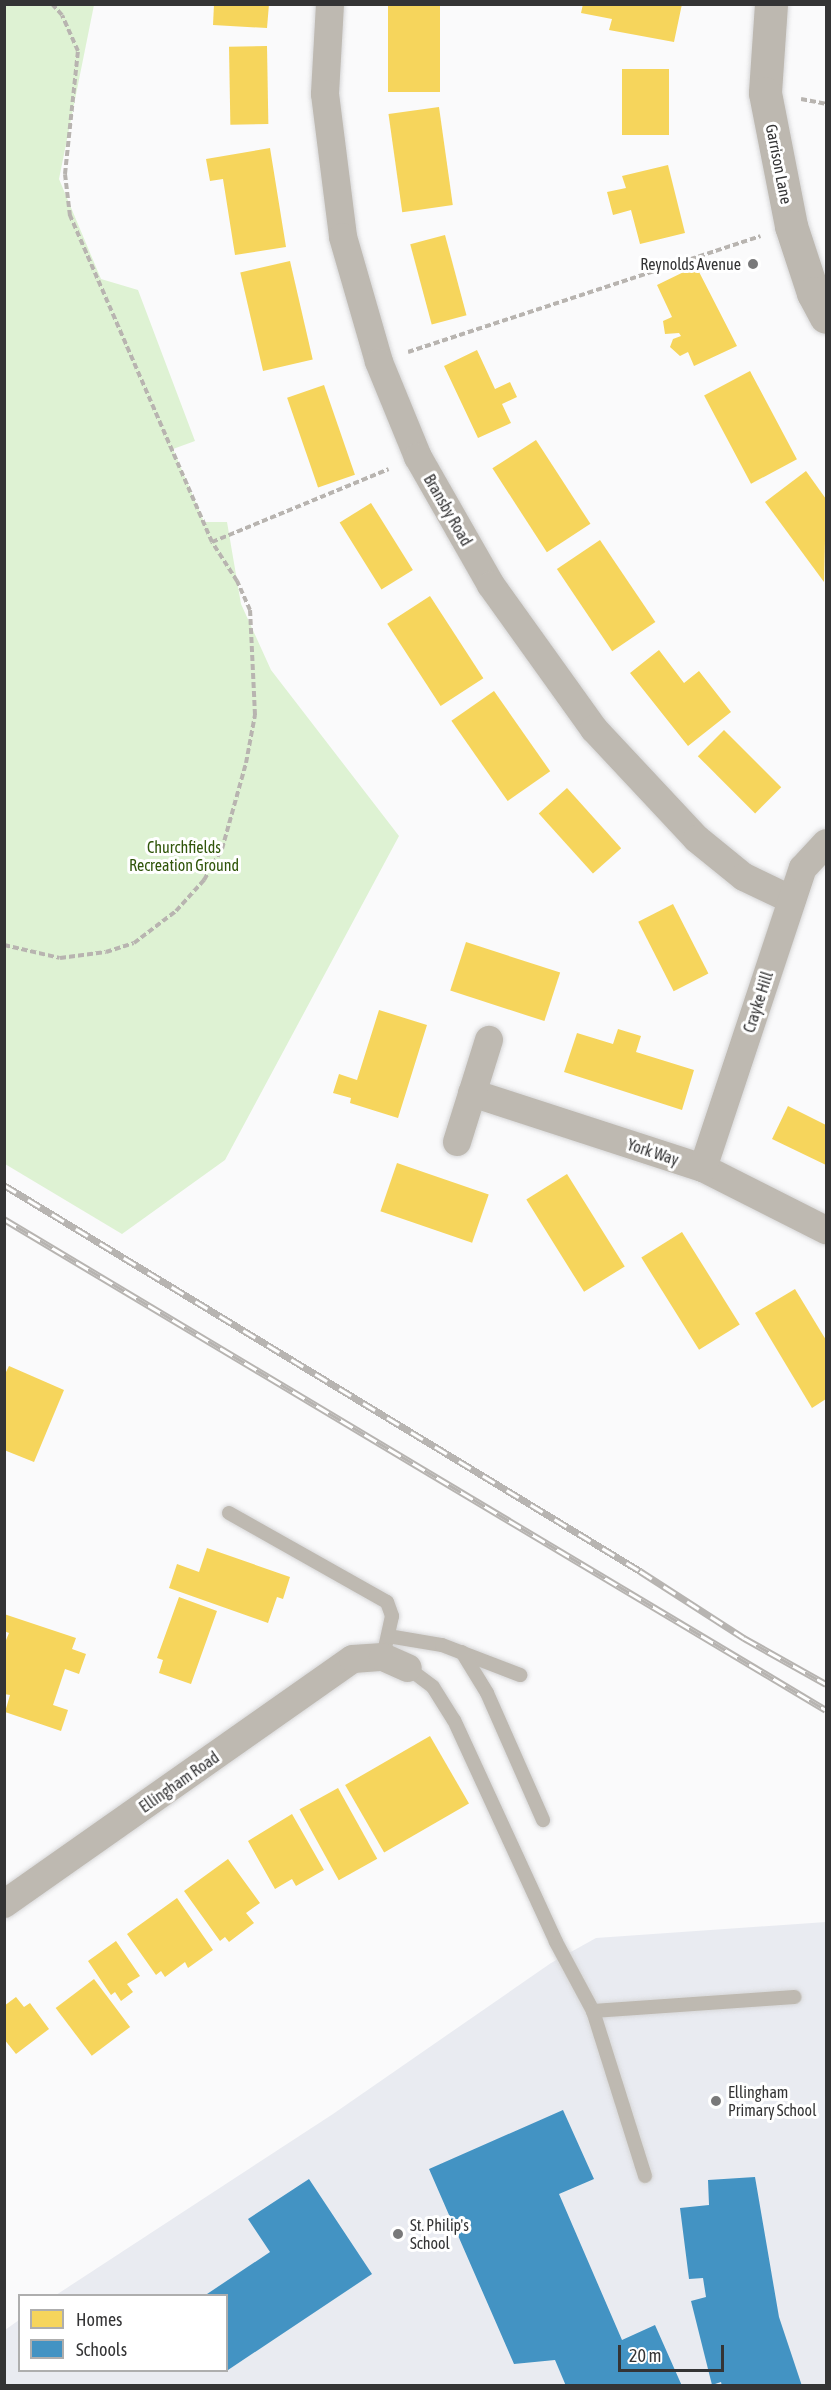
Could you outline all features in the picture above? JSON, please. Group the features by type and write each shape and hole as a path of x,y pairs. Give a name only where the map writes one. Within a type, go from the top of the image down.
{"street":[{"name":"Bransby Road","path":"330,4 325,94 343,237 379,362 418,457 491,585 594,729 697,839 744,877 792,900"},
{"name":"Garrison Lane","path":"771,4 765,93 791,226 813,293 826,317"},
{"name":"Crayke Hill","path":"703,1168 803,868 826,843"},
{"path":"458,1142 489,1040"},
{"name":"York Way","path":"472,1093 703,1168 826,1230"},
{"name":"Ellingham Road","path":"4,1904 353,1659 393,1654"}],"lane":[{"path":"229,1514 387,1602 392,1616 393,1654 433,1687 454,1720 556,1942 593,2011 645,2176"},
{"path":"393,1654 442,1645 520,1675"},
{"path":"462,1652 487,1693 543,1820"},
{"path":"593,2011 795,1997"}],"path":[{"path":"4,945 60,957 106,952 134,943 176,910 204,880 222,849 246,763 255,715 255,672 250,610 237,581 212,542 70,216 65,174 78,51 62,15 52,4"},
{"path":"379,362 791,226"},
{"path":"212,542 418,457"}],"shaded area":[{"name":"St. Philip's School","path":"826,1922 826,2385 5,2386 5,2330 18,2321 18,2372 228,2372 228,2294 58,2294 333,2114 551,1963 596,1938"}],"green space":[{"name":"Churchfields Recreation Ground","path":"5,4 94,5 59,179 101,279 138,290 195,441 173,449 204,522 227,522 241,604 271,670 399,836 225,1160 122,1234 5,1164"}],"building: Homes":[{"path":"214,4 269,4 267,28 213,25"},
{"path":"388,4 440,4 440,92 388,92"},
{"path":"583,4 682,4 674,42 609,30 612,19 581,13"},
{"path":"267,46 268,124 230,125 229,47"},
{"path":"622,69 669,69 669,135 622,135"},
{"path":"439,107 453,205 402,212 388,114"},
{"path":"270,148 286,247 235,255 223,179 210,181 206,159"},
{"path":"668,165 685,233 640,244 631,210 613,215 607,192 626,188 622,176"},
{"path":"445,235 466,315 432,324 410,244"},
{"path":"290,261 313,359 263,371 240,272"},
{"path":"696,266 737,346 694,366 688,352 680,356 670,347 673,339 681,336 679,333 665,334 663,321 672,317 657,285"},
{"path":"477,350 495,389 510,382 517,397 502,404 511,423 478,438 444,366"},
{"path":"750,371 797,459 751,484 704,395"},
{"path":"324,385 355,475 318,488 287,398"},
{"path":"536,440 590,524 547,552 492,468"},
{"path":"806,471 826,499 824,582 765,502"},
{"path":"371,503 413,570 381,590 340,523"},
{"path":"600,540 655,622 612,651 557,569"},
{"path":"430,596 483,678 441,706 387,624"},
{"path":"659,650 684,683 699,671 731,712 688,746 630,673"},
{"path":"494,691 550,771 508,801 451,721"},
{"path":"724,730 781,787 755,813 698,756"},
{"path":"567,788 621,848 593,874 539,813"},
{"path":"673,904 708,973 674,991 638,922"},
{"path":"466,942 560,973 544,1021 450,991"},
{"path":"379,1010 427,1025 398,1118 350,1103 351,1098 333,1093 339,1074 357,1080"},
{"path":"618,1029 641,1036 636,1052 694,1070 682,1110 564,1072 577,1033 613,1044"},
{"path":"788,1106 826,1125 826,1165 772,1139"},
{"path":"397,1163 489,1195 472,1243 380,1211"},
{"path":"567,1174 625,1266 584,1292 526,1199"},
{"path":"682,1232 740,1324 699,1350 641,1257"},
{"path":"795,1289 826,1340 826,1399 812,1408 755,1313"},
{"path":"9,1366 64,1390 34,1462 4,1450 4,1376"},
{"path":"207,1548 290,1577 283,1599 277,1597 268,1623 169,1588 177,1564 199,1572"},
{"path":"179,1597 217,1611 191,1684 159,1673 163,1660 157,1658"},
{"path":"4,1614 76,1638 72,1649 86,1654 79,1674 65,1669 53,1705 68,1710 61,1731 5,1712 10,1695 4,1694 4,1645 9,1633 4,1631"},
{"path":"430,1736 469,1804 384,1853 345,1785"},
{"path":"338,1788 377,1859 339,1880 300,1809"},
{"path":"292,1814 324,1870 296,1886 292,1879 275,1889 248,1841"},
{"path":"228,1859 260,1903 246,1913 254,1923 229,1942 225,1937 220,1941 184,1891"},
{"path":"177,1898 213,1950 188,1968 185,1962 165,1977 161,1971 156,1975 127,1934"},
{"path":"116,1941 140,1976 127,1984 133,1992 121,2001 115,1992 111,1995 88,1961"},
{"path":"94,1979 130,2027 92,2056 56,2008"},
{"path":"16,1997 24,2007 30,2003 49,2029 16,2054 4,2039 4,2006"}],"building: Schools":[{"path":"563,2110 594,2179 559,2194 622,2340 655,2325 682,2386 566,2386 555,2360 514,2364 429,2169"},
{"path":"755,2177 779,2317 802,2386 722,2386 721,2382 712,2385 691,2301 706,2297 703,2278 689,2279 680,2208 709,2205 708,2180"},
{"path":"309,2179 372,2274 228,2370 228,2294 207,2294 270,2252 248,2219"}],"railway":[{"path":"4,1185 640,1571 744,1638 826,1684"},
{"path":"4,1219 826,1710"}],"place":[{"name":"Reynolds Avenue","path":"753,264"},
{"name":"Ellingham Primary School","path":"716,2101"},
{"name":"St. Philip's School","path":"398,2234"}]}
